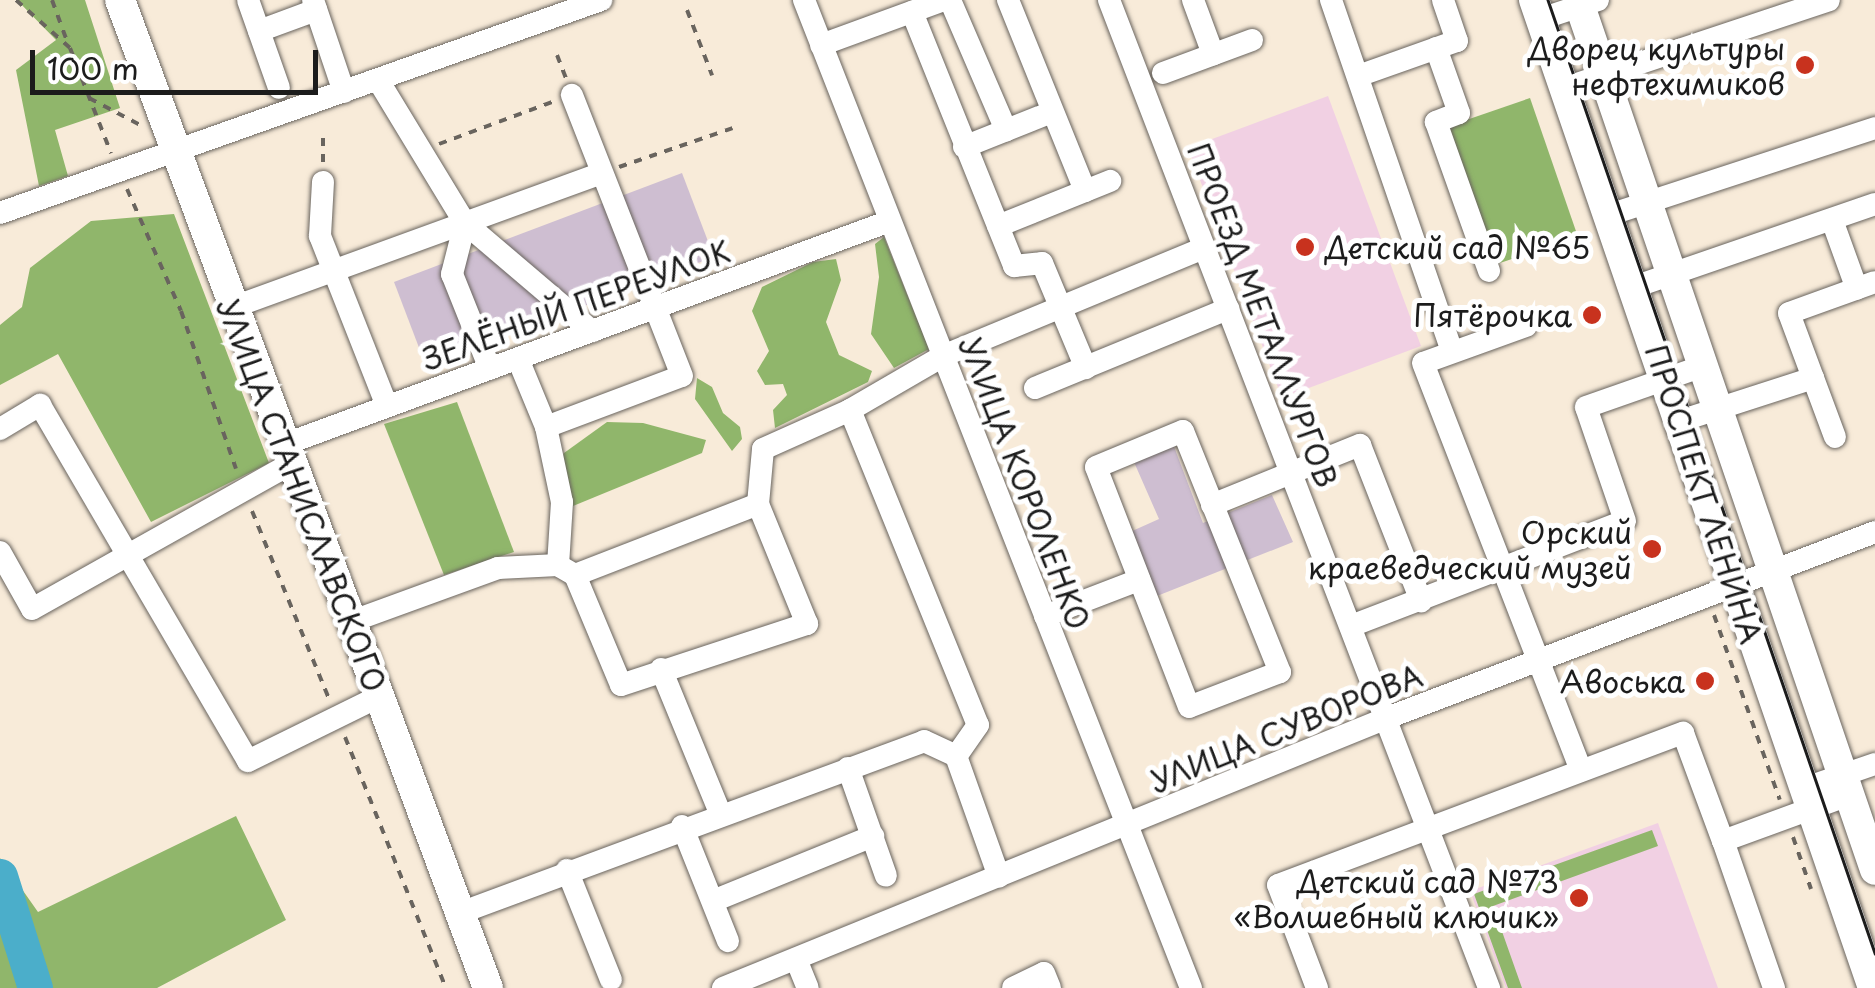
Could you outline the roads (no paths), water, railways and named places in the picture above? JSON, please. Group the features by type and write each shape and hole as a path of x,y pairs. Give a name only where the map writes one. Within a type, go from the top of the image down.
{"main road":[{"name":"УЛИЦА СТАНИСЛАВСКОГО","path":"120,0 230,308 488,988"},
{"name":"ПРОСПЕКТ ЛЕНИНА","path":"1585,2 1604,74 1875,870"},
{"name":"ПРОСПЕКТ ЛЕНИНА","path":"1538,10 1873,988"}],"street":[{"path":"248,0 279,88"},
{"path":"0,213 174,156 601,0"},
{"name":"УЛИЦА КОРОЛЕНКО","path":"804,0 1191,988"},
{"path":"822,45 947,0 1006,130"},
{"path":"1008,0 1085,191"},
{"name":"ПРОЕЗД МЕТАЛЛУРГОВ","path":"1109,0 1490,988"},
{"path":"1194,0 1213,54"},
{"path":"1331,0 1452,352"},
{"path":"1358,76 1457,41 1442,0"},
{"path":"1565,88 1829,0"},
{"path":"1538,10 1585,2"},
{"path":"259,31 314,5 344,92"},
{"path":"912,12 1014,266 1042,262 1086,368"},
{"path":"1162,73 1252,40"},
{"path":"1436,48 1459,113 1436,122 1488,271"},
{"path":"378,80 465,223 592,331"},
{"path":"546,427 682,376 572,95"},
{"path":"964,147 1052,112"},
{"path":"1609,215 1875,128"},
{"path":"230,308 602,173"},
{"path":"998,226 1110,181"},
{"path":"322,182 320,236 388,406"},
{"path":"1634,287 1875,204"},
{"path":"1832,220 1866,285 1789,313 1835,437"},
{"name":"ЗЕЛЁНЫЙ ПЕРЕУЛОК","path":"0,552 32,609 242,488 286,454 388,406 890,221"},
{"path":"465,223 452,274 490,369"},
{"path":"518,358 546,427 562,502 566,570 621,684 808,624 758,504 763,449 850,410 943,356 1204,248"},
{"path":"1035,388 1228,310"},
{"path":"1526,326 1423,363 1581,770"},
{"path":"1352,626 1624,521 1586,406 1703,366"},
{"path":"1680,421 1814,378"},
{"path":"0,428 40,405 248,761 378,697"},
{"path":"850,410 978,725 956,756"},
{"path":"1183,431 1280,672 1189,707 1139,580 1096,468 1183,431"},
{"path":"1212,505 1360,445 1421,601"},
{"path":"350,622 498,568 566,570 758,504"},
{"name":"УЛИЦА СУВОРОВА","path":"723,988 1387,718 1875,532"},
{"path":"1045,616 1139,580"},
{"path":"660,669 721,815"},
{"path":"1317,988 1278,886 1682,733 1774,988"},
{"path":"460,914 682,826 924,741 956,756 999,877"},
{"path":"1723,840 1808,798 1845,786 1875,764"},
{"path":"848,768 886,876"},
{"path":"682,826 728,941"},
{"path":"712,901 873,836"},
{"path":"567,870 611,980"},
{"path":"796,959 808,988"},
{"path":"1013,988 1044,973 1050,988"}],"waterway":[{"path":"0,876 35,988"}],"tram line":[{"path":"1548,0 1875,953"}],"place":[{"name":"Дворец культуры нефтехимиков","path":"1805,65"},
{"name":"Детский сад №65","path":"1305,247"},
{"name":"Пятёрочка","path":"1592,315"},
{"name":"Орский краеведческий музей","path":"1652,549"},
{"name":"Авоська","path":"1705,681"},
{"name":"Детский сад №73 «Волшебный ключик»","path":"1579,898"}]}
